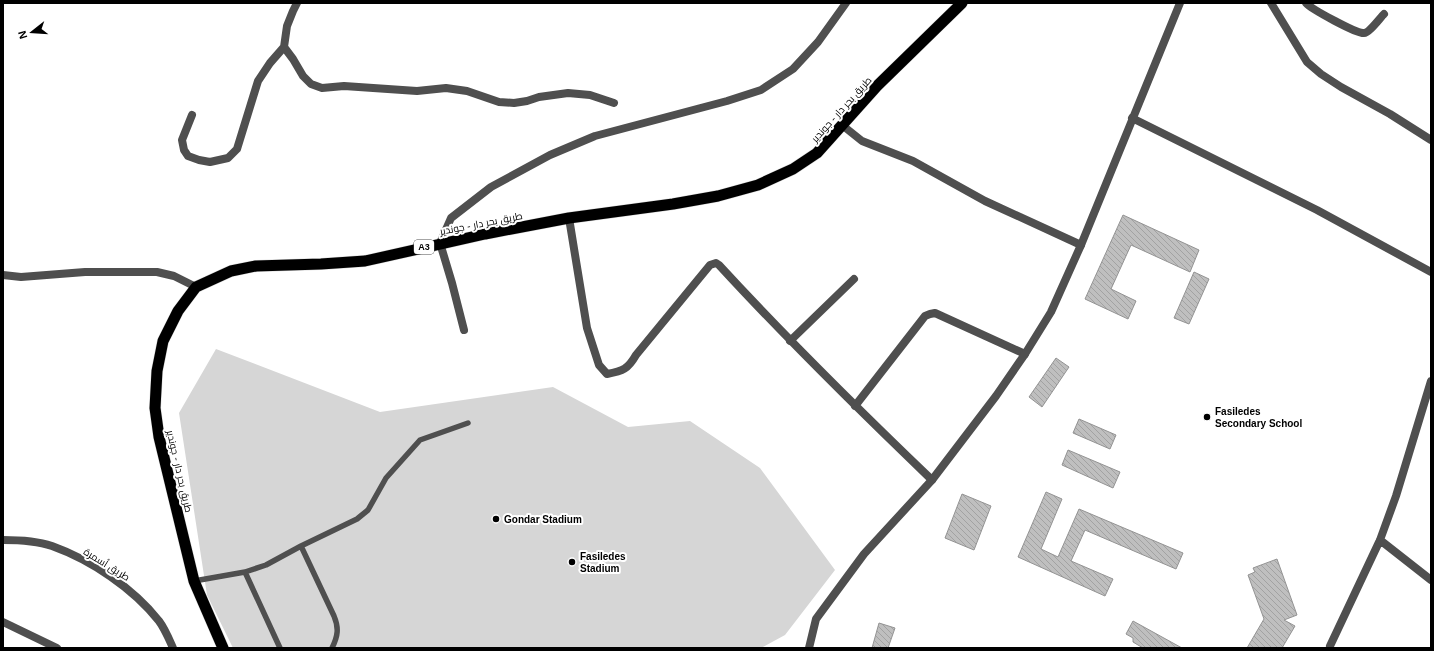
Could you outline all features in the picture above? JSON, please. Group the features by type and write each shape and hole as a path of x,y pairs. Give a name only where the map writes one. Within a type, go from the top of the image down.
{"highway":[{"name":"طريق بحر دار - جوندير","path":"223,648 194,581 159,437 156,408 157,370 163,341 178,311 196,287 231,271 256,266 365,261 440,243 569,218 673,204 718,196 758,185 793,169 817,153 877,86 962,3"}],"street":[{"path":"192,116 182,140 184,150 188,156 210,162 228,158 237,149 258,81 270,62 284,47 287,26 292,11 298,3"},
{"path":"464,330 440,243 451,218 491,187 550,154 595,136 727,101 761,90 793,69 818,42 846,3"},
{"path":"809,648 816,619 864,554 932,480 996,396 1025,354 1051,312 1180,3"},
{"path":"1271,3 1307,62 1321,74 1390,114 1431,140"},
{"path":"1306,3 1322,14 1356,32 1364,34 1384,14"},
{"path":"284,47 307,80 311,84 322,88 344,86 417,91 446,88 467,91 499,102 514,103 539,97 568,93 590,95 614,103"},
{"path":"1132,118 1317,210 1431,272"},
{"path":"842,125 862,141 913,161 985,201 1080,245"},
{"path":"569,218 587,328 599,364 607,374 623,370 631,364 636,355 681,298 710,264 719,264 790,341 932,480"},
{"path":"3,275 20,277 105,271 157,272 174,276 196,287"},
{"path":"790,341 854,279"},
{"path":"855,406 925,316 930,314 935,314 1025,354"},
{"path":"1330,646 1380,540 1396,496 1431,381"},
{"name":"طريق أسمرة","path":"3,540 16,540 51,546 82,560 104,573 129,590 159,622 173,648"},
{"path":"1380,540 1431,580"},
{"path":"3,622 57,648"}],"lane":[{"path":"194,581 245,572 266,565 357,519 368,510 386,478 420,440 468,423"},
{"path":"301,546 338,626 336,639 332,648"},
{"path":"245,572 280,648"}],"shaded area":[{"name":"Gondar Stadium","path":"216,349 380,412 553,387 628,427 690,421 760,468 835,570 785,635 761,648 233,648 207,595 179,413"}],"building":[{"path":"1123,215 1199,250 1190,272 1131,245 1111,289 1136,301 1128,319 1085,299"},
{"path":"1194,272 1209,279 1189,324 1174,318"},
{"path":"1056,358 1069,367 1042,407 1029,397"},
{"path":"1079,419 1116,435 1110,449 1073,433"},
{"path":"1068,450 1120,472 1113,488 1062,465"},
{"path":"1046,492 1062,499 1041,549 1058,557 1079,509 1183,553 1176,569 1085,530 1071,561 1113,579 1105,596 1018,557"},
{"path":"962,494 991,506 974,550 945,538"},
{"path":"1277,559 1297,615 1284,620 1295,626 1282,648 1247,648 1264,619 1248,575 1255,572 1253,568"},
{"path":"1133,621 1182,648 1143,648 1133,642 1133,638 1126,634"},
{"path":"879,623 895,628 888,648 872,648"}],"place":[{"name":"Fasiledes Secondary School","path":"1207,417"},
{"name":"Gondar Stadium","path":"496,519"},
{"name":"Fasiledes Stadium","path":"572,562"}]}
